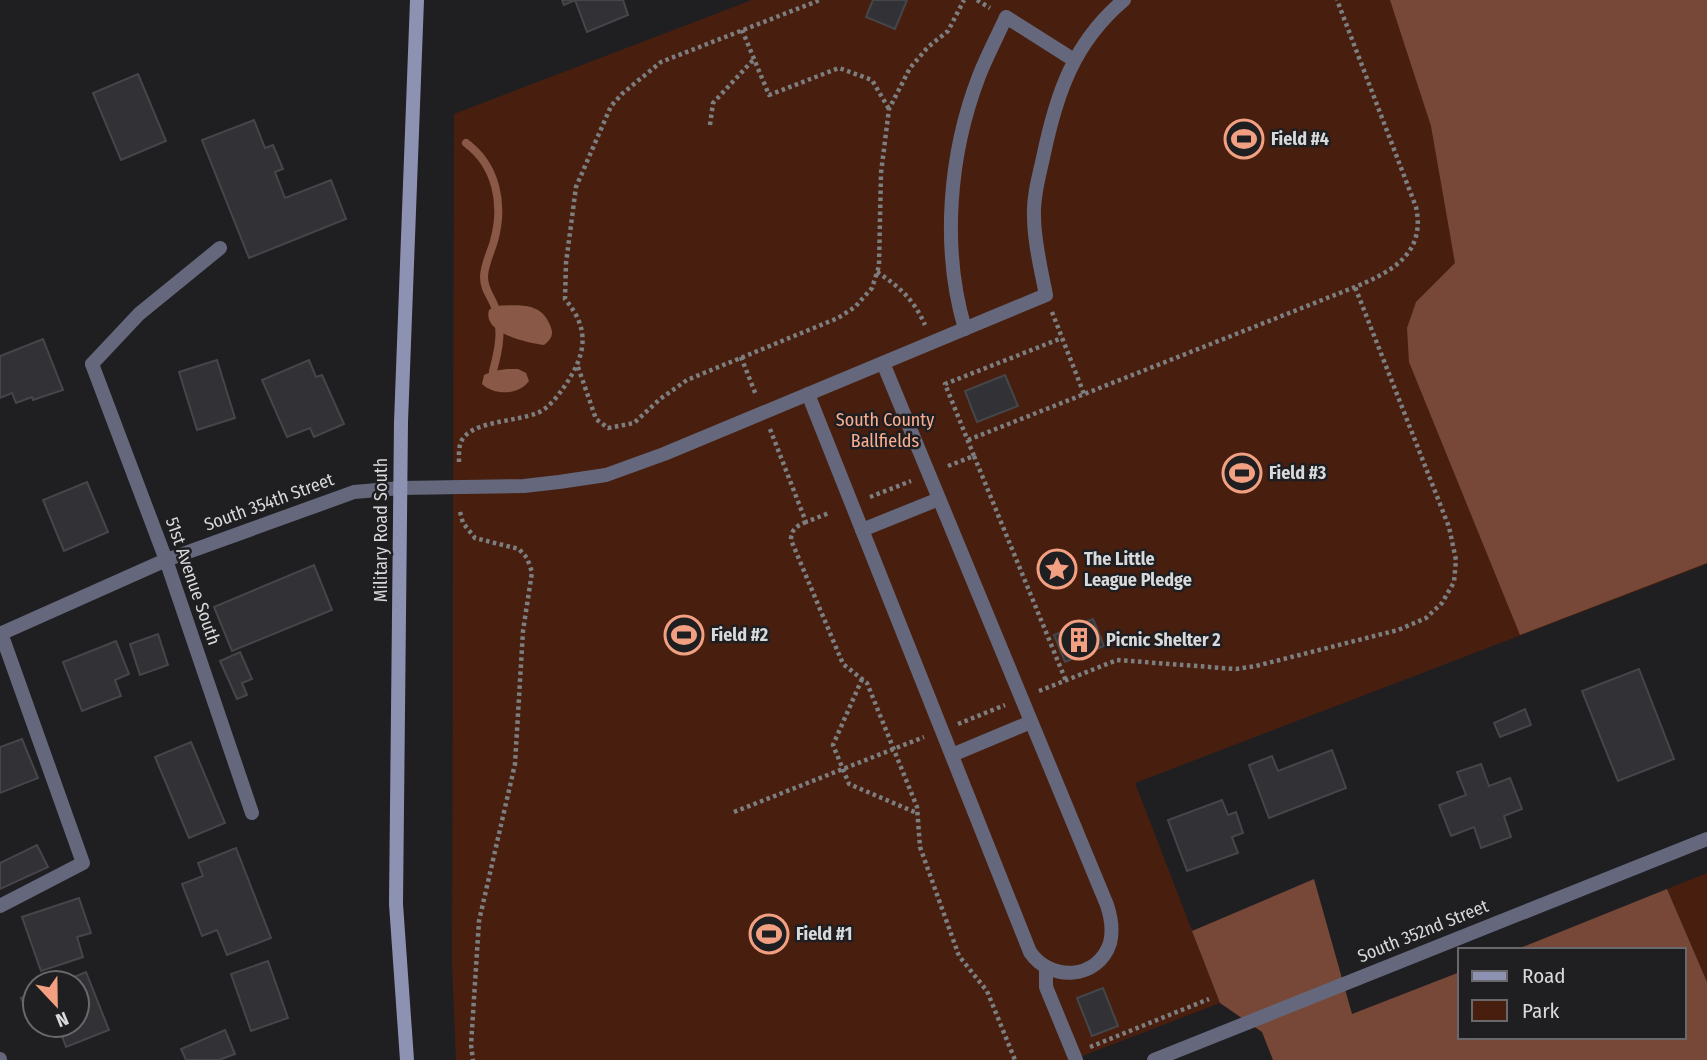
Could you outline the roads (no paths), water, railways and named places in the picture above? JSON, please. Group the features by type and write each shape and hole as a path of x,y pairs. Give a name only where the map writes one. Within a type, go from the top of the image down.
{"main road":[{"name":"Military Road South","path":"407,1060 396,904 401,394 417,0"}],"street":[{"path":"965,328 952,268 952,208 963,128 979,76 1006,17 1074,60 1106,15 1124,0"},
{"name":"South 354th Street","path":"1,633 166,560 354,492 401,488 524,486 607,475 664,454 1046,295 1034,214 1049,131 1065,76 1074,60"},
{"name":"51st Avenue South","path":"220,248 139,314 92,364 166,560 253,813"},
{"path":"808,394 1030,953 1046,969 1060,974 1072,973 1095,963 1103,956 1110,942 1111,930 1107,905 883,363"},
{"path":"862,530 939,499"},
{"path":"0,906 83,863 1,633"},
{"path":"952,755 1031,722"},
{"name":"South 352nd Street","path":"1154,1060 1707,839"},
{"path":"1046,969 1046,987 1075,1057"}],"waterway":[{"path":"466,143 485,163 498,200 497,227 484,277 499,323 493,371"}],"place":[{"name":"Field #4","path":"1244,139"},
{"name":"Field #3","path":"1242,473"},
{"name":"The Little League Pledge","path":"1057,569"},
{"name":"Field #2","path":"684,635"},
{"name":"Picnic Shelter 2","path":"1079,640"},
{"name":"Field #1","path":"769,934"}],"park label":[{"name":"South County Ballfields","path":"885,430"}]}
